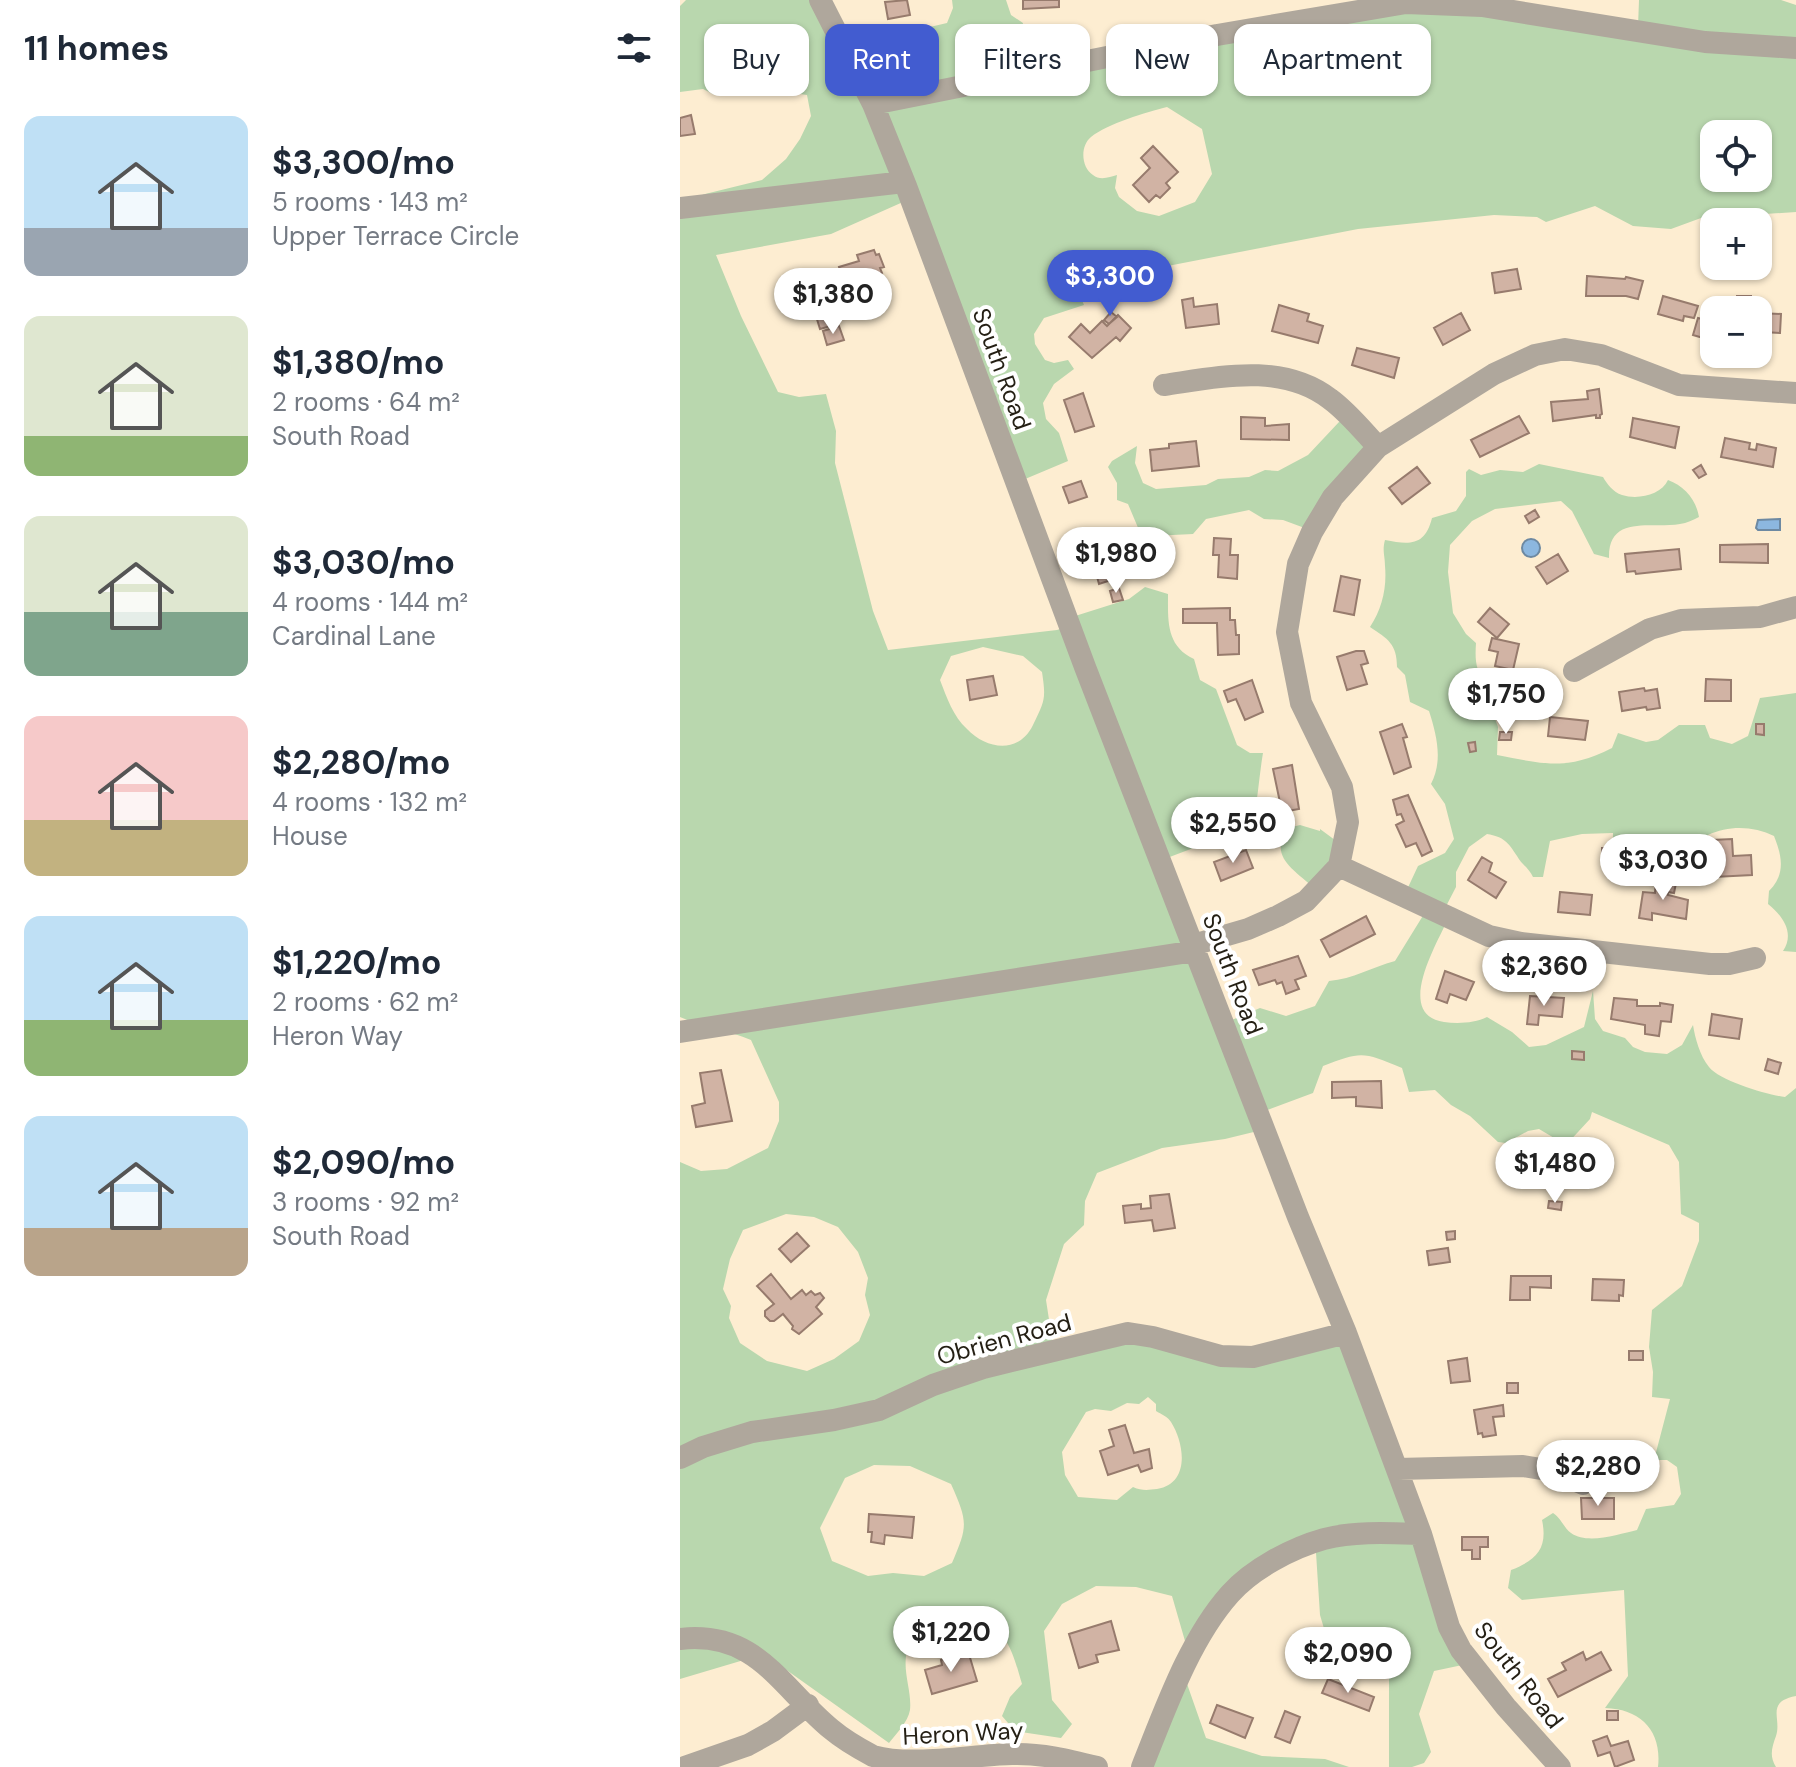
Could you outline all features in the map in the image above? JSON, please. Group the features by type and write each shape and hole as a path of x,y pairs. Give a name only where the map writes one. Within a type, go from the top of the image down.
{"street":[{"name":"South Road","path":"820,0 873,104 904,182 1080,652 1346,1333 1421,1534 1449,1627 1461,1650 1506,1707 1560,1767"},
{"path":"873,104 1217,35 1406,3 1482,6 1705,42 1756,48 1796,48"},
{"path":"680,208 904,182"},
{"path":"680,1032 1194,948 1248,929 1306,901 1339,866 1348,822 1342,787 1301,703 1287,632 1298,564 1312,532 1333,497 1378,447 1494,374 1535,355 1565,349 1601,355 1679,385 1796,393"},
{"path":"1164,385 1257,375 1286,377 1308,384 1332,400 1378,447"},
{"path":"1574,671 1650,629 1681,620 1760,617 1796,607"},
{"path":"1339,866 1489,936 1521,943 1710,964 1729,964 1755,958"},
{"name":"Obrien Road","path":"680,1458 703,1447 752,1432 879,1410 933,1385 983,1368 1128,1333 1221,1356 1253,1357 1346,1333"},
{"path":"1397,1469 1523,1466 1553,1471 1583,1484"},
{"path":"1142,1767 1189,1659 1209,1621 1231,1592 1292,1551 1325,1539 1380,1532 1421,1534"},
{"name":"Heron Way","path":"680,1639 732,1644 750,1653 770,1666 830,1728 850,1743 888,1762 952,1762 1027,1754 1097,1767"},
{"path":"685,1767 748,1745 808,1705"}],"green space":[{"path":"686,0 823,0 836,24 825,24 825,96 939,96 939,25 947,23 953,8 952,0 1006,0 1011,15 1023,23 955,24 955,96 1090,96 1090,56 1106,53 1106,96 1218,96 1218,33 1234,30 1234,96 1431,96 1431,24 1270,24 1399,1 1638,27 1639,0 1781,0 1796,5 1796,212 1772,214 1772,208 1700,208 1700,218 1671,229 1633,226 1595,206 1546,222 1537,217 1494,215 1358,229 1075,284 1084,305 1044,318 1034,334 1035,344 1045,360 1054,363 1068,360 1074,369 1054,384 1043,403 1046,419 1059,433 1068,461 1018,482 912,198 831,234 716,255 778,392 799,397 826,394 836,431 835,463 873,611 888,650 1057,630 1069,626 1072,617 1129,599 1145,587 1168,594 1173,640 1194,659 1200,680 1216,689 1237,745 1250,753 1263,753 1253,822 1210,834 1196,847 1167,858 1227,1022 1260,1008 1286,1016 1315,1006 1329,981 1395,961 1424,914 1404,896 1418,866 1445,853 1454,839 1445,804 1431,784 1437,766 1438,748 1429,711 1410,702 1405,675 1397,667 1393,647 1370,627 1381,606 1384,590 1385,540 1409,543 1421,539 1432,518 1456,511 1466,496 1466,472 1469,469 1481,475 1500,470 1523,472 1539,464 1603,477 1616,492 1635,497 1655,493 1668,480 1692,499 1699,517 1680,524 1623,529 1611,544 1609,558 1594,554 1572,511 1561,501 1495,509 1472,521 1450,545 1448,572 1453,613 1466,634 1476,643 1477,665 1487,683 1485,692 1498,727 1497,755 1542,763 1568,763 1612,748 1618,733 1646,742 1658,740 1679,725 1705,725 1710,738 1732,744 1748,736 1760,698 1796,693 1796,952 1783,951 1788,938 1786,925 1768,904 1769,891 1778,878 1781,865 1774,836 1741,828 1716,832 1708,835 1697,861 1656,858 1641,866 1629,886 1612,878 1613,833 1582,834 1550,841 1543,877 1533,877 1508,844 1487,834 1469,847 1456,872 1456,887 1441,916 1445,925 1427,964 1420,995 1422,1007 1430,1017 1455,1023 1487,1017 1529,1047 1546,1045 1584,1027 1593,991 1595,1019 1603,1031 1625,1038 1633,1047 1645,1052 1667,1054 1682,1045 1693,1025 1706,1063 1723,1077 1777,1096 1785,1097 1796,1088 1796,1696 1781,1702 1778,1707 1772,1752 1776,1767 1658,1767 1656,1743 1646,1724 1629,1713 1605,1708 1628,1676 1624,1590 1522,1600 1508,1588 1511,1570 1528,1562 1538,1552 1543,1538 1542,1520 1553,1513 1571,1533 1586,1538 1604,1538 1637,1530 1646,1509 1674,1505 1681,1494 1677,1467 1667,1460 1654,1460 1670,1399 1652,1397 1653,1372 1649,1347 1652,1310 1682,1286 1699,1241 1699,1223 1681,1214 1679,1162 1669,1145 1592,1112 1590,1119 1566,1145 1539,1129 1528,1131 1506,1143 1498,1142 1435,1090 1409,1092 1402,1068 1362,1055 1323,1066 1313,1093 1262,1112 1266,1129 1225,1139 1162,1148 1097,1173 1085,1201 1084,1225 1064,1244 1046,1300 1054,1352 1144,1339 1221,1362 1345,1331 1472,1663 1434,1671 1419,1714 1431,1752 1424,1763 1412,1767 1389,1767 1389,1669 1331,1652 1320,1615 1315,1537 1185,1641 1172,1596 1136,1587 1096,1586 1062,1604 1044,1631 1052,1700 1072,1724 1061,1738 1015,1731 1002,1716 1010,1697 1022,1684 1008,1644 991,1627 907,1651 910,1710 889,1743 764,1654 680,1679 680,1162 701,1171 727,1169 768,1148 779,1121 779,1102 751,1040 680,1017 680,203 762,180 786,159 811,116 807,96 809,24 704,24 704,90 680,92 680,6","holes":["1167,107 1202,129 1212,174 1195,202 1159,216 1137,211 1119,197 1115,188 1117,175 1096,177 1086,167 1083,156 1087,141 1098,132","983,647 1023,656 1042,672 1044,699 1033,725 1020,741 1011,745 993,745 975,736 962,724 940,680 951,656","786,1214 814,1217 838,1227 858,1252 868,1278 865,1295 870,1315 859,1341 834,1359 807,1371 767,1361 740,1343 729,1318 731,1306 723,1289 730,1259 743,1230","1148,1397 1156,1404 1156,1411 1170,1420 1176,1431 1182,1462 1175,1480 1157,1489 1133,1487 1117,1500 1078,1497 1065,1475 1062,1452 1086,1412 1095,1409 1111,1411 1127,1403 1139,1404","874,1465 910,1466 951,1484 961,1507 964,1524 952,1563 924,1576 893,1573 868,1576 832,1561 820,1528 845,1478"]},
{"path":"1339,422 1343,422 1372,452 1310,530 1283,520 1264,519 1249,510 1206,519 1193,534 1152,536 1139,530 1128,504 1117,500 1117,483 1108,467 1112,461 1137,446 1135,463 1143,483 1156,489 1206,485 1218,479 1249,477 1265,470 1278,471 1308,455"},
{"path":"1300,825 1320,829 1339,843 1314,888 1291,868 1282,854 1283,838 1288,828"},
{"path":"1186,1681 1206,1738 1262,1756 1325,1759 1349,1767 1140,1767"}],"water":[{"path":"1780,519 1780,530 1756,528 1758,520"},
{"path":"1527,539 1535,539 1540,548 1538,555 1527,557 1522,552 1522,544"}],"building":[{"path":"907,0 910,15 888,19 885,2"},
{"path":"1023,0 1059,0 1059,7 1023,9"},
{"path":"691,115 695,134 680,136 680,118"},
{"path":"1153,146 1178,172 1166,183 1170,188 1160,198 1156,195 1149,202 1133,185 1150,168 1141,158"},
{"path":"874,250 884,267 880,268 882,273 844,282 839,267 859,261 857,255"},
{"path":"1517,269 1521,289 1495,293 1492,273"},
{"path":"1587,276 1626,277 1643,281 1638,299 1586,296"},
{"path":"1663,296 1698,306 1694,318 1684,316 1683,321 1658,314"},
{"path":"1193,298 1194,307 1217,304 1219,324 1186,328 1182,300"},
{"path":"1279,305 1309,314 1307,321 1323,326 1318,343 1272,331"},
{"path":"834,311 838,324 820,329 816,316"},
{"path":"1111,312 1117,317 1109,324 1104,320"},
{"path":"1461,313 1470,330 1443,345 1434,328"},
{"path":"1772,314 1781,314 1780,333 1772,332"},
{"path":"1118,315 1131,328 1120,341 1116,337 1092,358 1069,337 1081,324 1090,333 1102,321 1107,326"},
{"path":"1698,318 1700,318 1700,337 1693,335"},
{"path":"839,326 844,340 827,345 823,331"},
{"path":"1357,348 1399,358 1394,378 1352,365"},
{"path":"1599,389 1600,418 1596,415 1553,421 1551,402 1588,399 1587,391"},
{"path":"1083,393 1094,426 1075,432 1064,400"},
{"path":"1519,416 1529,433 1480,457 1471,440"},
{"path":"1241,417 1265,418 1265,426 1289,424 1289,440 1241,439"},
{"path":"1633,418 1679,427 1675,448 1630,437"},
{"path":"1725,438 1750,443 1749,449 1756,450 1757,444 1776,448 1773,467 1721,457"},
{"path":"1196,441 1199,466 1152,471 1150,450"},
{"path":"1701,465 1706,474 1699,478 1693,470"},
{"path":"1417,467 1430,483 1402,504 1389,488"},
{"path":"1081,481 1087,497 1069,503 1063,487"},
{"path":"1535,510 1539,517 1529,523 1525,516"},
{"path":"1214,538 1231,539 1230,555 1238,555 1237,579 1218,577 1219,555 1213,555"},
{"path":"1768,544 1768,563 1720,562 1720,545"},
{"path":"1679,549 1681,569 1636,574 1635,571 1627,572 1625,554"},
{"path":"1558,554 1568,571 1547,584 1536,567"},
{"path":"1110,557 1117,578 1099,584 1093,562"},
{"path":"1341,576 1360,580 1354,615 1334,611"},
{"path":"1119,588 1123,600 1113,602 1110,591"},
{"path":"1230,608 1230,620 1235,620 1236,635 1239,635 1239,654 1218,655 1217,623 1183,623 1183,609"},
{"path":"1490,608 1509,624 1497,638 1478,622"},
{"path":"1492,638 1519,644 1513,670 1495,666 1498,652 1489,650"},
{"path":"1364,651 1368,663 1361,665 1367,684 1347,690 1337,657"},
{"path":"993,676 997,695 970,700 967,680"},
{"path":"1706,679 1731,680 1731,701 1705,701"},
{"path":"1252,680 1263,712 1245,720 1236,699 1228,702 1224,691"},
{"path":"1644,688 1645,691 1657,689 1660,708 1622,711 1619,692"},
{"path":"1550,717 1588,721 1585,740 1548,736"},
{"path":"1402,724 1411,767 1394,774 1380,732"},
{"path":"1756,724 1764,724 1764,735 1756,734"},
{"path":"1500,732 1512,732 1511,740 1499,740"},
{"path":"1475,742 1476,751 1470,752 1468,743"},
{"path":"1292,765 1299,809 1282,812 1273,769"},
{"path":"1408,795 1432,851 1422,856 1416,843 1406,847 1396,825 1404,821 1401,814 1397,815 1393,800"},
{"path":"1732,839 1733,856 1751,855 1752,875 1714,877 1712,840"},
{"path":"1602,848 1611,848 1611,860 1602,860"},
{"path":"1246,850 1253,868 1221,881 1214,862"},
{"path":"1482,857 1492,863 1489,872 1506,882 1496,898 1468,880"},
{"path":"1656,880 1676,883 1674,893 1668,892 1668,895 1688,900 1686,919 1652,913 1652,920 1639,918 1643,892 1655,893"},
{"path":"1560,892 1592,895 1590,915 1558,912"},
{"path":"1366,916 1375,934 1330,957 1321,940"},
{"path":"1298,956 1306,976 1295,980 1299,989 1286,994 1282,982 1277,984 1275,980 1259,985 1253,970"},
{"path":"1445,971 1474,982 1466,1000 1450,994 1447,1003 1436,999"},
{"path":"1530,996 1564,998 1562,1017 1539,1015 1538,1025 1527,1024"},
{"path":"1614,998 1637,1000 1637,1006 1673,1005 1671,1022 1661,1021 1659,1036 1645,1034 1645,1025 1611,1019"},
{"path":"1712,1014 1742,1019 1739,1039 1709,1035"},
{"path":"1572,1051 1584,1052 1584,1060 1572,1059"},
{"path":"1768,1059 1781,1063 1778,1074 1765,1070"},
{"path":"721,1070 732,1121 696,1127 692,1106 705,1103 700,1073"},
{"path":"1381,1081 1382,1108 1356,1106 1356,1097 1332,1098 1332,1082"},
{"path":"1169,1194 1175,1228 1154,1231 1152,1220 1125,1223 1123,1206 1141,1204 1141,1209 1151,1208 1150,1196"},
{"path":"1549,1201 1562,1202 1561,1210 1548,1208"},
{"path":"1455,1231 1455,1239 1447,1240 1446,1232"},
{"path":"797,1233 809,1246 791,1262 779,1249"},
{"path":"1448,1248 1450,1262 1429,1265 1427,1251"},
{"path":"771,1274 791,1299 802,1290 806,1295 811,1291 815,1295 820,1293 824,1298 816,1307 822,1314 799,1334 783,1314 774,1321 765,1316 765,1311 774,1304 757,1286"},
{"path":"1511,1276 1551,1276 1551,1288 1530,1287 1530,1300 1510,1300"},
{"path":"1593,1279 1624,1280 1623,1296 1619,1295 1619,1301 1592,1300"},
{"path":"1629,1351 1643,1351 1643,1360 1629,1360"},
{"path":"1467,1358 1470,1381 1451,1383 1448,1361"},
{"path":"1507,1383 1518,1383 1518,1393 1507,1393"},
{"path":"1503,1405 1504,1416 1493,1417 1496,1435 1483,1437 1482,1433 1478,1434 1474,1410"},
{"path":"1125,1425 1134,1453 1149,1449 1152,1468 1141,1472 1138,1465 1108,1475 1100,1451 1114,1446 1109,1430"},
{"path":"1581,1498 1614,1498 1614,1519 1582,1519"},
{"path":"869,1514 914,1517 912,1538 885,1535 884,1544 871,1542"},
{"path":"1462,1537 1488,1537 1488,1547 1480,1547 1480,1559 1472,1559 1472,1550 1462,1550"},
{"path":"1111,1621 1119,1650 1096,1655 1098,1662 1079,1668 1069,1634"},
{"path":"968,1651 977,1681 932,1694 925,1670 942,1665 941,1660 948,1658 950,1663 953,1662"},
{"path":"1583,1652 1586,1660 1601,1652 1611,1670 1558,1697 1548,1679 1566,1670 1562,1663"},
{"path":"1328,1679 1374,1697 1369,1711 1322,1693"},
{"path":"1217,1705 1253,1718 1245,1738 1210,1723"},
{"path":"1285,1711 1300,1717 1290,1743 1275,1737"},
{"path":"1607,1711 1618,1711 1618,1720 1607,1720"},
{"path":"1607,1736 1611,1746 1628,1741 1634,1760 1615,1767 1610,1752 1598,1756 1593,1741"}]}
